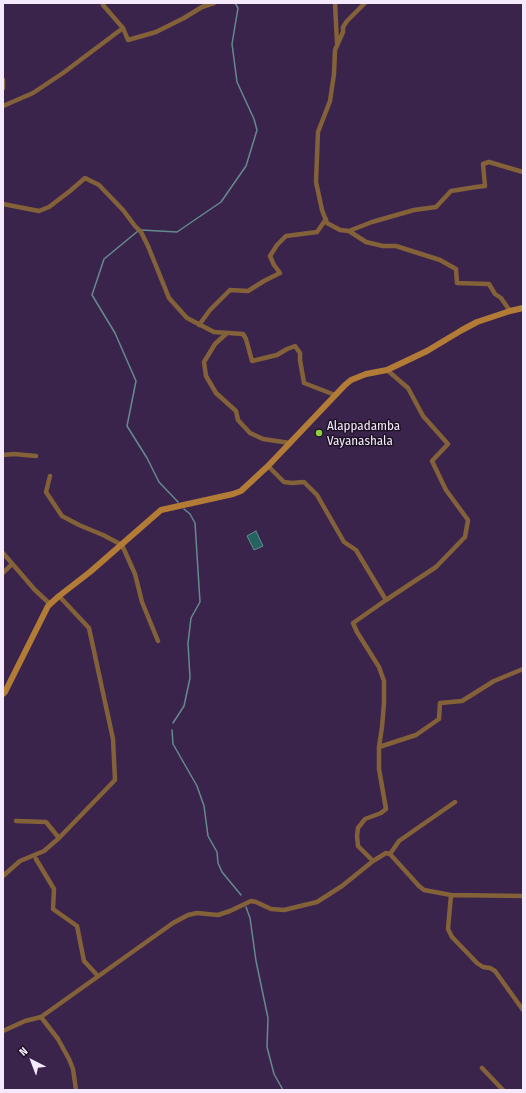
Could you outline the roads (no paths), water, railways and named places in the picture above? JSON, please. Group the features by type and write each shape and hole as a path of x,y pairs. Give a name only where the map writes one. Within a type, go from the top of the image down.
{"street":[{"path":"103,5 122,28 128,40 156,32 202,7 214,3"},
{"path":"335,3 337,45"},
{"path":"365,3 343,27 343,32 335,50 334,74 330,101 318,132 316,182 322,210 327,223 340,230 349,231 366,242 383,246 396,246 440,260 456,269 457,283 489,284 495,294 501,298 510,311"},
{"path":"3,106 33,93 63,73 122,28"},
{"path":"3,80 3,88"},
{"path":"349,231 372,222 414,210 436,207 452,191 476,186 485,186 483,164 489,162 523,172"},
{"path":"3,204 39,211 49,207 85,178 98,185 123,210 136,228 141,232 169,298 187,318 214,332 242,334 246,339 252,362 276,355 287,348 294,346 300,353 304,383 335,395"},
{"path":"199,324 210,310 230,290 248,291 280,273 270,256 277,245 286,236 317,232 326,219"},
{"path":"3,694 48,606 122,545 161,510 241,491 268,466 351,380 366,374 387,370 427,351 477,322 523,308"},
{"path":"227,333 215,344 204,362 206,376 216,392 236,411 238,420 250,433 263,439 290,443"},
{"path":"373,861 358,846 357,836 358,828 364,819 381,813 386,809 379,768 379,747 384,703 384,681 379,667 353,623 436,567 465,537 468,520 446,490 432,461 448,444 423,416 408,388 387,370"},
{"path":"3,455 14,454 36,456"},
{"path":"268,466 284,482 304,482 317,495 344,542 356,550 386,600"},
{"path":"50,476 46,492 62,516 79,525 103,534 122,545 135,574 142,602 158,641"},
{"path":"3,553 35,590 50,604"},
{"path":"3,573 12,564"},
{"path":"3,876 20,861 44,851 115,780 113,739 89,628 59,596"},
{"path":"379,747 416,735 439,719 440,703 462,701 494,681 523,669"},
{"path":"390,854 399,841 455,802"},
{"path":"16,821 46,822 58,838"},
{"path":"3,1031 25,1021 42,1017 173,922 188,915 197,913 218,915 251,901 271,909 284,910 317,902 342,886 373,861 386,853 390,854 424,890 450,895 523,896"},
{"path":"36,859 54,889 53,909 77,926 84,961 98,976"},
{"path":"450,895 448,929 452,937 477,963 496,971 523,1010"},
{"path":"42,1017 69,1058 73,1069 76,1090"},
{"path":"482,1068 503,1090"}],"waterway":[{"path":"141,230 177,232 221,202 246,166 257,130 254,119 237,82 232,44 238,8 235,3"},
{"path":"138,231 104,259 92,295 115,333 136,381 127,426 147,458 159,482 178,502"},
{"path":"173,723 184,706 190,678 188,643 191,618 200,602 195,523 190,514 184,509"},
{"path":"172,730 173,744 197,786 204,806 208,836 217,852 218,863 222,872 241,895"},
{"path":"246,907 250,918 256,961 268,1018 267,1047 274,1074 283,1090"}],"place":[{"name":"Alappadamba Vayanashala","path":"319,433"}]}
